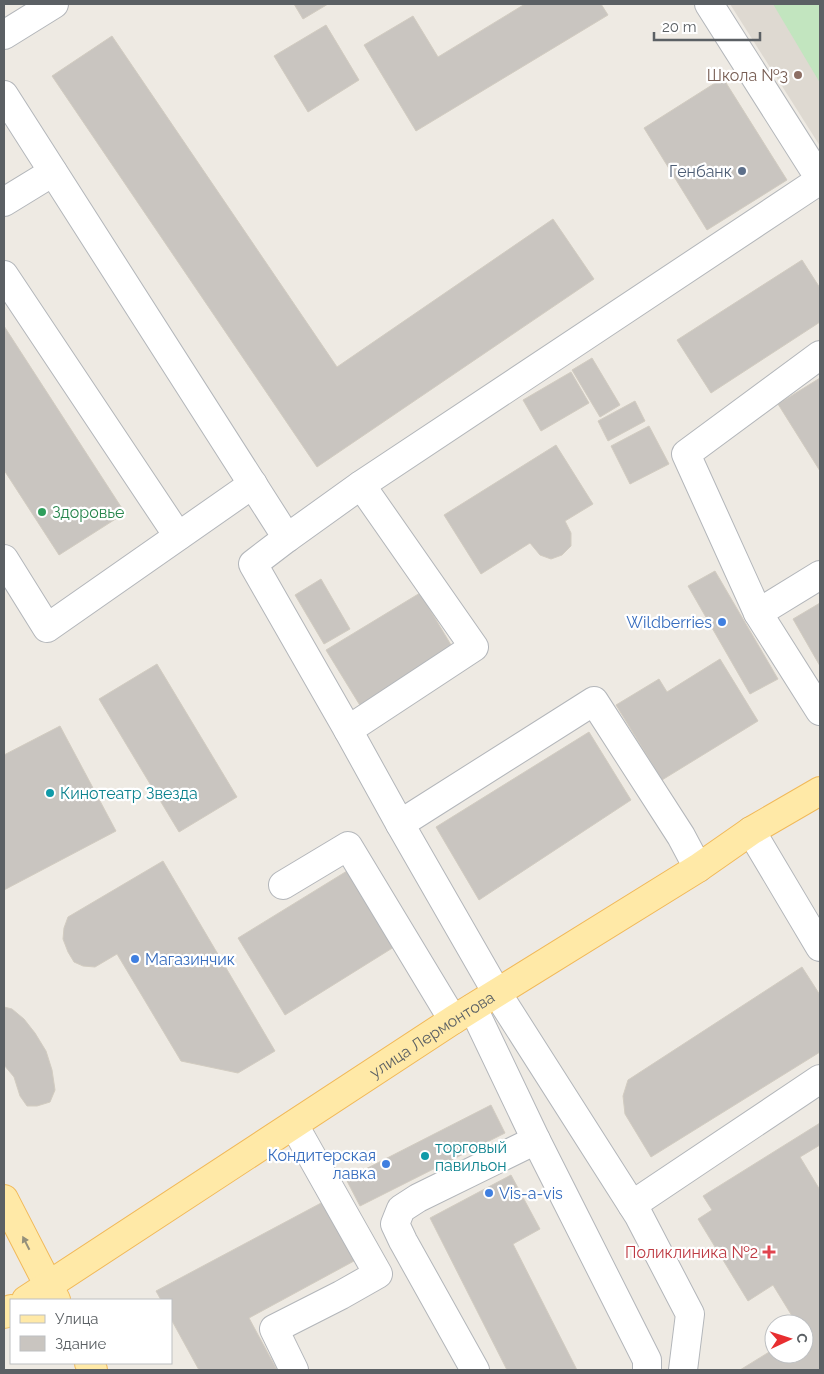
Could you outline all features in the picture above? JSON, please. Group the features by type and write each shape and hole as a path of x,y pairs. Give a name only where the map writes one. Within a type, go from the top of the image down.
{"main road":[{"name":"улица Лермонтова","path":"30,1299 52,1293 294,1125 463,1014 698,868 750,831 820,791"},
{"path":"4,1199 52,1293"}],"street":[{"path":"4,35 54,4"},
{"path":"683,1370 690,1314 632,1205 497,993 253,564 361,485 820,180 708,4"},
{"path":"4,95 287,538"},
{"path":"4,202 53,172"},
{"path":"4,275 178,536"},
{"path":"820,356 686,454 758,613 820,711"},
{"path":"4,559 48,628 253,484"},
{"path":"348,730 474,647 361,485"},
{"path":"758,613 820,575"},
{"path":"400,824 594,701 681,836 698,868"},
{"path":"750,831 820,947"},
{"path":"283,885 348,846 463,1014 536,1140 647,1360 647,1370"},
{"path":"632,1205 820,1079"},
{"path":"294,1125 378,1274 274,1329 294,1370"},
{"path":"475,1370 395,1224 401,1209 418,1198 536,1140"}],"shaded area":[{"name":"Школа №3","path":"730,4 820,4 820,146"}],"green space":[{"path":"773,4 820,4 820,83"}],"building":[{"path":"294,4 328,4 303,19"},
{"path":"525,4 601,4 608,15 416,131 364,45 413,16 438,57"},
{"path":"326,25 359,80 308,112 274,56"},
{"path":"112,36 337,367 553,219 594,279 317,467 52,76"},
{"path":"723,78 787,180 707,230 644,128"},
{"path":"802,260 820,288 820,322 711,393 677,340"},
{"path":"4,326 125,513 59,555 4,470"},
{"path":"592,358 620,405 600,417 572,370"},
{"path":"571,372 589,403 541,431 523,400"},
{"path":"820,378 820,471 778,404"},
{"path":"635,401 645,421 608,441 598,421"},
{"path":"649,426 669,464 630,484 611,446"},
{"path":"556,445 593,504 565,521 571,533 571,546 562,555 551,559 540,555 530,543 481,574 444,515"},
{"path":"715,571 778,679 750,694 688,586"},
{"path":"321,579 350,629 324,644 295,595"},
{"path":"420,593 454,650 361,707 326,650"},
{"path":"820,603 820,666 793,619"},
{"path":"720,659 758,721 662,780 616,705 659,679 667,692"},
{"path":"157,664 237,797 179,832 99,699"},
{"name":"Кинотеатр Звезда","path":"60,726 116,831 4,890 4,755"},
{"path":"589,732 631,800 479,900 436,827"},
{"path":"163,861 275,1051 238,1073 181,1061 117,954 95,967 83,966 74,962 63,939 68,917"},
{"path":"347,871 394,947 285,1015 238,938"},
{"path":"802,967 820,995 820,1052 651,1157 625,1114 623,1096 628,1080"},
{"path":"4,1007 12,1009 24,1019 46,1051 52,1070 55,1090 50,1102 37,1106 27,1106 20,1096 14,1077 4,1065"},
{"name":"торговый павильон","path":"491,1105 505,1133 360,1206 346,1179"},
{"name":"Поликлиника №2","path":"820,1123 820,1145 800,1157 820,1190 820,1370 740,1370 764,1355 764,1364 814,1364 814,1314 791,1314 773,1285 748,1301 698,1219 712,1210 703,1196"},
{"path":"511,1175 540,1229 513,1244 577,1370 507,1370 430,1218"},
{"path":"323,1202 354,1261 249,1318 277,1370 199,1370 172,1321 172,1299 160,1299 156,1291"}],"place":[{"name":"Школа №3","path":"798,75"},
{"name":"Генбанк","path":"742,171"},
{"name":"Здоровье","path":"42,512"},
{"name":"Wildberries","path":"722,622"},
{"name":"Кинотеатр Звезда","path":"50,793"},
{"name":"Магазинчик","path":"135,959"},
{"name":"торговый павильон","path":"425,1156"},
{"name":"Кондитерская лавка","path":"386,1164"},
{"name":"Vis-a-vis","path":"489,1193"},
{"name":"Поликлиника №2","path":"769,1252"}]}
